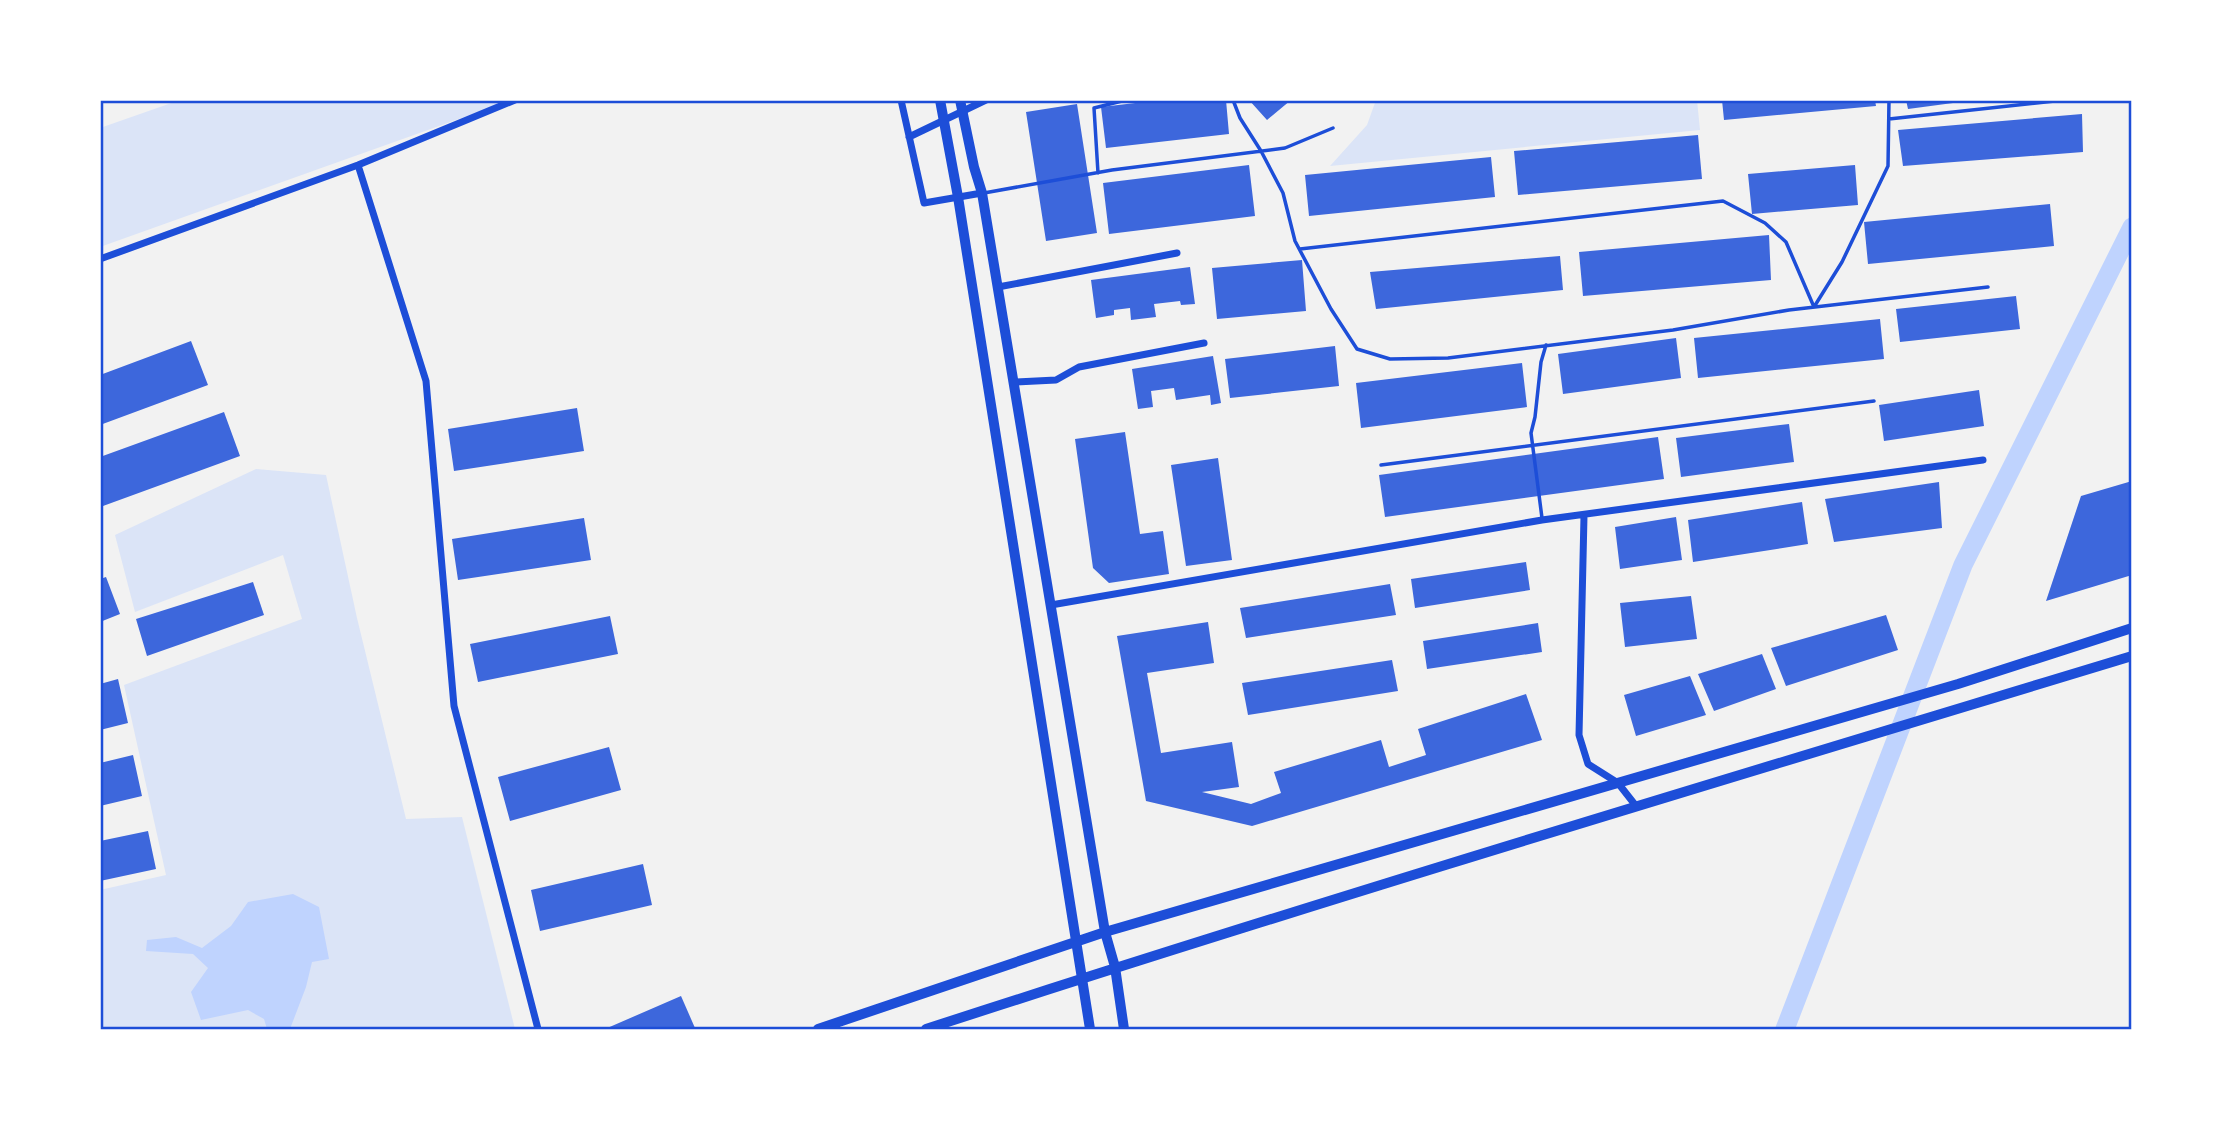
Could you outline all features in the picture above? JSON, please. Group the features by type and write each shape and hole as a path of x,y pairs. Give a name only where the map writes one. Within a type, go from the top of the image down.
{"main road":[{"path":"940,100 954,172 1090,1029"},
{"path":"960,100 982,193 1105,932 1115,968 1124,1029"},
{"path":"818,1029 1105,932 1958,684 2132,628"},
{"path":"926,1029 1636,806 2132,656"}],"street":[{"path":"100,259 358,165 515,100"},
{"path":"901,100 924,203 982,193"},
{"path":"909,137 986,100"},
{"path":"358,165 426,381 454,706 538,1029"},
{"path":"998,287 1177,253"},
{"path":"1014,382 1056,380 1079,367 1204,343"},
{"path":"1051,605 1542,520 1983,460"},
{"path":"1584,516 1580,735 1588,764 1618,783 1636,806"}],"lane":[{"path":"1098,173 1094,108 1126,100"},
{"path":"1233,100 1240,118 1262,151 1283,193 1295,241 1331,309 1357,349 1390,359 1448,358 1673,330 1814,307 1988,287"},
{"path":"1814,307 1842,262 1888,166 1889,100"},
{"path":"1889,119 2064,100"},
{"path":"982,193 1098,173 1285,148 1333,128"},
{"path":"1300,249 1723,201 1765,223 1786,242 1814,307"},
{"path":"1542,520 1531,433 1546,345"},
{"path":"1381,465 1874,401"}],"shaded area":[{"path":"180,100 512,100 100,247 100,128"},
{"path":"1376,100 1697,100 1700,130 1330,166 1367,125"},
{"path":"256,469 326,475 357,618 406,819 462,817 515,1029 100,1029 100,890 166,875 124,685 302,619 283,555 135,612 115,535"}],"water":[{"path":"293,894 319,907 329,959 312,962 290,1029 267,1029 264,1019 248,1010 201,1020 191,992 208,968 193,954 146,951 147,940 176,937 202,948 231,926 248,902"}],"building":[{"path":"1161,100 1226,100 1229,134 1106,148 1101,107"},
{"path":"1249,100 1291,100 1267,120"},
{"path":"1722,100 1875,100 1876,106 1724,120"},
{"path":"1906,100 1968,100 1968,101 1908,109"},
{"path":"1077,104 1097,233 1046,241 1026,112"},
{"path":"2082,114 2083,152 1903,166 1898,130"},
{"path":"1698,135 1702,179 1518,195 1514,151"},
{"path":"1491,157 1495,197 1309,216 1305,175"},
{"path":"1249,165 1255,216 1109,234 1103,183"},
{"path":"1855,165 1858,205 1752,214 1748,174"},
{"path":"2050,204 2054,246 1868,264 1864,222"},
{"path":"1769,235 1771,280 1583,296 1579,252"},
{"path":"1560,256 1563,290 1376,309 1370,272"},
{"path":"1302,260 1306,311 1217,319 1212,268"},
{"path":"1190,267 1195,304 1181,305 1180,301 1154,304 1156,317 1131,320 1130,308 1114,310 1114,315 1096,318 1091,280"},
{"path":"2016,296 2020,329 1900,342 1896,309"},
{"path":"1880,319 1884,359 1698,378 1694,338"},
{"path":"1676,338 1681,378 1563,394 1558,354"},
{"path":"191,341 208,385 100,425 100,375"},
{"path":"1335,346 1339,386 1230,398 1225,359"},
{"path":"1213,356 1221,403 1211,405 1210,395 1176,400 1174,388 1151,391 1153,407 1138,409 1132,369"},
{"path":"1522,363 1527,407 1361,428 1356,383"},
{"path":"1979,390 1984,426 1884,441 1879,405"},
{"path":"577,408 584,451 454,471 448,429"},
{"path":"224,412 240,456 103,506 100,496 100,457"},
{"path":"1789,424 1794,462 1681,477 1676,438"},
{"path":"1125,432 1140,534 1163,531 1169,574 1109,583 1093,568 1075,439"},
{"path":"1658,437 1664,479 1385,517 1379,475"},
{"path":"1218,458 1232,560 1186,566 1171,465"},
{"path":"2132,481 2132,575 2046,601 2081,496"},
{"path":"1939,482 1942,528 1834,542 1825,499"},
{"path":"1802,502 1808,544 1693,562 1688,520"},
{"path":"1676,517 1682,560 1620,569 1615,527"},
{"path":"584,518 591,560 458,580 452,539"},
{"path":"1526,562 1530,590 1415,608 1411,579"},
{"path":"106,577 120,614 100,622 100,579"},
{"path":"253,582 264,615 147,656 136,619"},
{"path":"1390,584 1396,615 1246,638 1240,608"},
{"path":"1691,596 1697,639 1625,647 1620,603"},
{"path":"1886,615 1898,650 1786,686 1771,648"},
{"path":"610,616 618,654 478,682 470,644"},
{"path":"1208,622 1214,663 1147,673 1161,753 1232,742 1239,787 1202,792 1251,804 1281,793 1274,772 1381,740 1389,767 1426,755 1418,729 1526,694 1542,740 1252,826 1146,801 1117,636"},
{"path":"1538,623 1542,652 1427,669 1423,641"},
{"path":"1762,654 1776,689 1714,711 1698,674"},
{"path":"1392,660 1398,691 1248,715 1242,683"},
{"path":"1690,676 1706,715 1636,736 1624,695"},
{"path":"118,679 128,723 100,730 100,684"},
{"path":"609,747 621,790 510,821 498,777"},
{"path":"133,755 142,796 100,806 100,763"},
{"path":"148,831 156,869 100,881 100,841"},
{"path":"643,864 652,905 540,931 531,890"},
{"path":"681,996 694,1029 605,1029"}],"waterway":[{"path":"1785,1029 1963,565 2132,227"}]}
